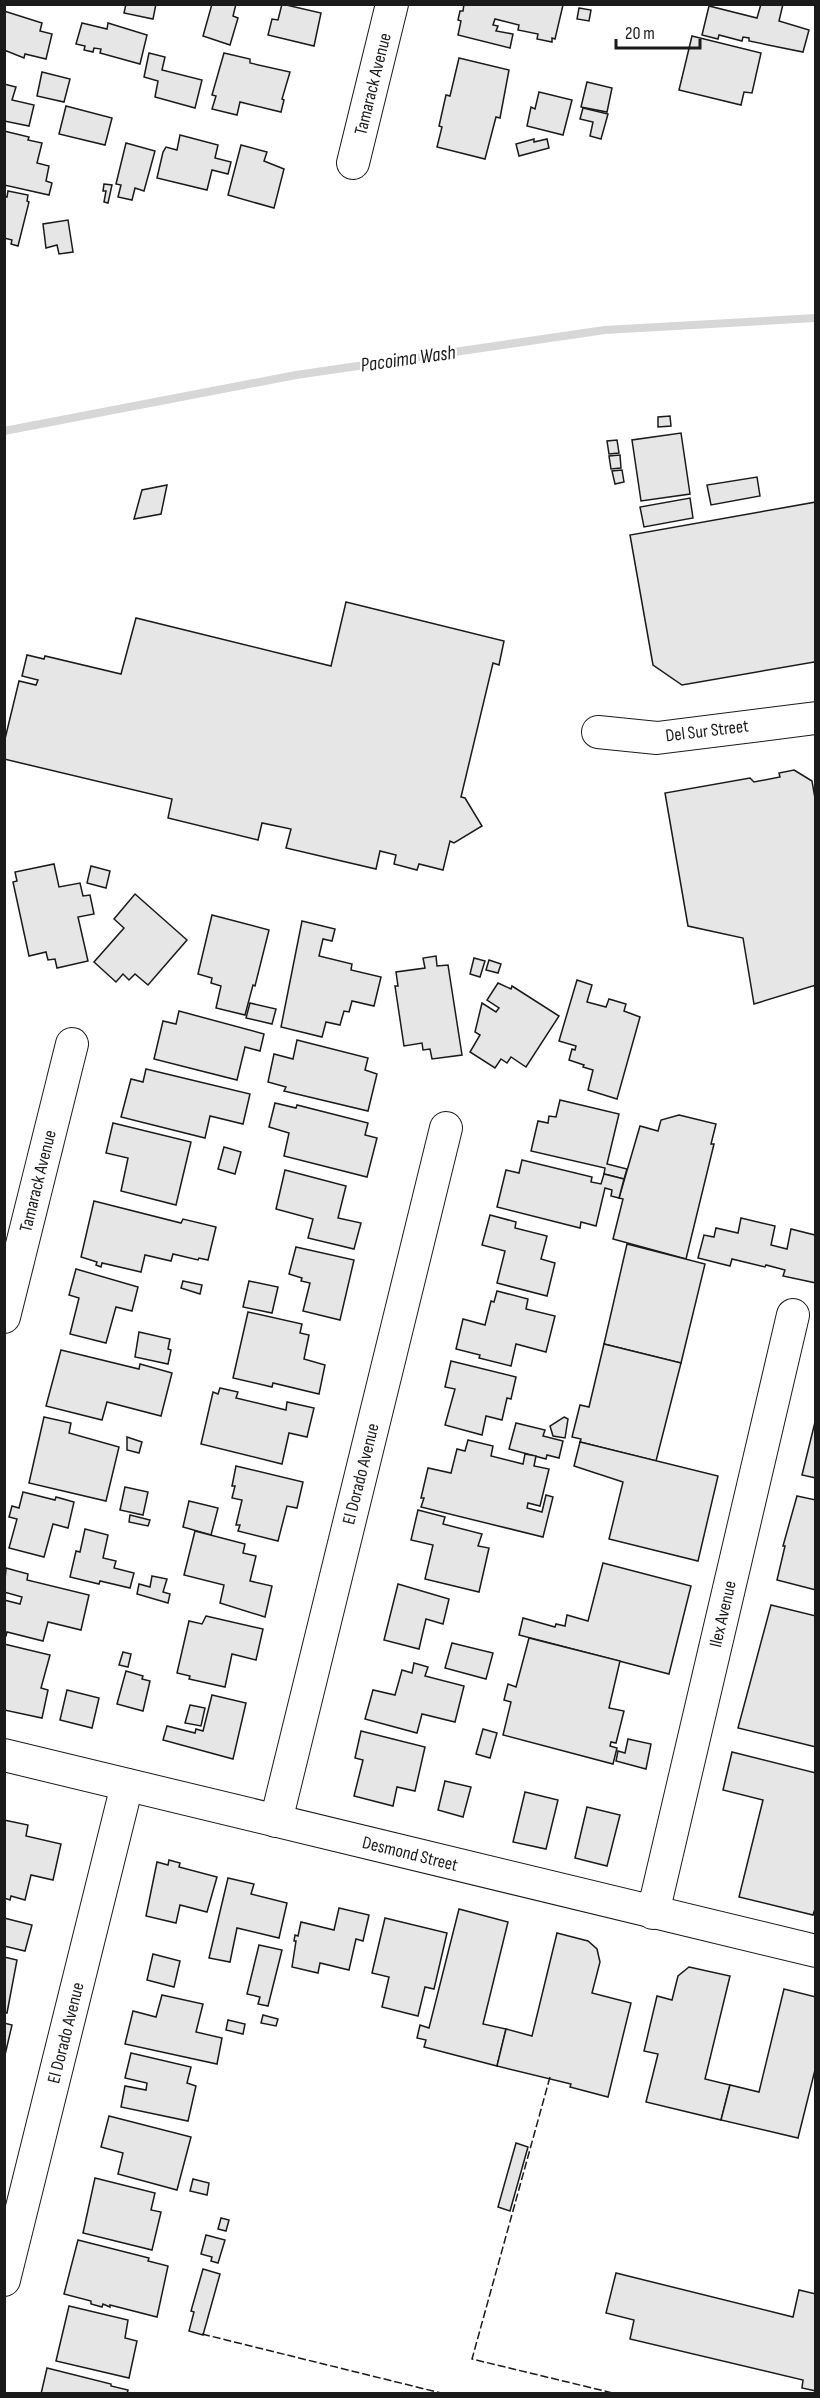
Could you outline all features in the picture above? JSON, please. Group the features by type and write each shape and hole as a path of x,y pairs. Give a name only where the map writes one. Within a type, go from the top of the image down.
{"street":[{"name":"Tamarack Avenue","path":"353,163 392,4"},
{"name":"Del Sur Street","path":"598,732 657,738 816,718"},
{"name":"Tamarack Avenue","path":"4,1317 72,1044"},
{"name":"El Dorado Avenue","path":"276,1821 446,1128"},
{"name":"Ilex Avenue","path":"653,1913 793,1315"},
{"name":"Desmond Street","path":"4,1755 816,1952"},
{"name":"El Dorado Avenue","path":"4,2280 127,1785"}],"building":[{"path":"126,4 156,4 153,19 124,13"},
{"path":"212,4 236,4 233,16 238,18 230,45 203,36"},
{"path":"282,4 321,13 314,46 268,35 272,19 278,20"},
{"path":"464,4 563,5 555,39 552,38 552,42 537,39 538,34 518,30 519,25 495,19 493,25 498,26 496,31 513,34 510,48 458,35 461,21 458,20"},
{"path":"761,4 783,4 779,21 809,30 803,52 749,41 749,38 743,37 742,41 719,35 718,39 702,35 709,6 757,18"},
{"path":"579,8 591,10 589,21 577,19"},
{"path":"4,11 42,23 40,31 52,34 46,59 25,54 24,58 4,50"},
{"path":"82,23 107,29 108,23 147,35 140,64 100,53 101,49 94,48 93,52 84,50 85,46 76,44"},
{"path":"692,36 761,53 752,93 744,92 741,105 679,90"},
{"path":"149,53 165,57 162,70 202,80 195,108 155,97 158,81 144,77"},
{"path":"224,53 250,59 250,63 290,72 282,99 284,100 281,112 240,102 237,115 212,109 216,96 212,95"},
{"path":"459,58 509,70 500,118 496,117 485,159 437,147 446,95 450,96"},
{"path":"42,72 70,79 64,102 37,96"},
{"path":"587,82 612,88 607,112 581,107"},
{"path":"4,84 16,87 12,100 34,105 29,126 4,121"},
{"path":"539,92 572,100 563,135 527,126 531,107 535,109"},
{"path":"66,106 112,118 105,145 59,134"},
{"path":"583,108 608,114 601,139 590,136 593,122 580,119"},
{"path":"4,131 29,137 28,140 42,143 37,163 49,166 46,181 52,183 49,195 4,185"},
{"path":"180,135 218,145 215,158 231,162 228,174 212,170 207,190 157,178 163,152 166,147 177,150"},
{"path":"534,139 534,142 547,139 549,148 519,156 516,144"},
{"path":"126,143 155,151 144,191 135,188 132,200 118,197 121,185 116,184"},
{"path":"241,145 267,152 264,161 284,169 274,208 228,195"},
{"path":"104,184 112,185 108,203 104,202 106,191 103,191"},
{"path":"8,191 28,195 27,201 29,202 18,246 11,244 12,240 4,238 4,196 7,197"},
{"path":"68,220 73,252 59,254 57,245 46,248 43,224"},
{"path":"670,416 671,426 658,427 658,417"},
{"path":"681,433 690,494 641,501 632,440"},
{"path":"617,440 619,453 609,454 607,441"},
{"path":"620,455 621,468 611,469 609,456"},
{"path":"622,470 624,482 615,484 612,471"},
{"path":"757,477 760,496 711,505 707,485"},
{"path":"167,485 161,514 134,519 142,490"},
{"path":"690,498 693,518 644,527 640,507"},
{"path":"816,502 816,664 814,662 682,685 653,665 630,535"},
{"path":"346,602 504,641 499,665 493,663 461,797 465,798 482,826 454,843 450,841 443,870 419,864 417,870 394,864 396,855 380,851 376,869 286,848 291,829 262,823 258,840 168,818 172,799 4,759 4,743 19,681 36,685 38,680 22,676 27,655 44,659 45,656 121,674 136,618 331,666"},
{"path":"794,770 812,781 816,804 816,985 754,1004 743,938 688,926 665,793 750,778 754,782 780,777 779,773"},
{"path":"54,864 59,887 80,883 83,896 90,895 94,914 78,917 88,961 57,968 55,959 48,960 46,952 29,956 13,882 17,881 15,872"},
{"path":"91,866 110,871 106,888 87,883"},
{"path":"135,894 187,940 148,985 135,974 129,980 123,974 116,982 94,962 124,928 114,919"},
{"path":"212,915 269,930 245,1015 216,1008 221,986 211,983 212,978 198,974"},
{"path":"302,921 335,929 332,941 323,939 319,956 352,964 351,970 381,977 374,1006 352,1001 349,1012 344,1011 340,1025 326,1022 322,1037 281,1027"},
{"path":"436,956 437,966 448,965 462,1055 432,1059 430,1049 423,1050 422,1043 404,1046 395,986 398,986 396,972 425,968 423,958"},
{"path":"474,958 485,961 480,977 470,974"},
{"path":"489,960 501,964 498,973 486,970"},
{"path":"577,980 592,985 587,1002 606,1007 609,999 626,1004 624,1011 640,1017 617,1099 588,1090 593,1070 569,1060 572,1049 575,1050 576,1046 559,1041"},
{"path":"498,983 511,989 512,986 559,1016 526,1067 511,1057 507,1063 501,1059 495,1068 470,1052 480,1035 475,1032 482,1003 496,1012 499,1008 487,1000"},
{"path":"250,1003 276,1009 272,1024 246,1018"},
{"path":"179,1011 264,1034 260,1051 245,1047 237,1080 154,1059 163,1021 176,1024"},
{"path":"297,1040 368,1058 365,1070 377,1074 368,1111 284,1091 286,1087 268,1082 274,1054 293,1059"},
{"path":"146,1069 250,1094 243,1124 210,1116 205,1138 121,1117 131,1079 143,1082"},
{"path":"560,1100 619,1114 607,1164 627,1169 624,1179 604,1174 605,1168 531,1151 538,1121 548,1123 549,1116 556,1117"},
{"path":"275,1103 296,1108 297,1105 368,1123 365,1135 377,1138 367,1177 284,1156 289,1133 269,1127"},
{"path":"679,1115 716,1124 711,1144 714,1144 686,1259 613,1239 623,1199 619,1198 640,1126 658,1131 661,1120"},
{"path":"113,1123 191,1142 176,1205 121,1191 128,1158 106,1153"},
{"path":"224,1147 241,1152 235,1174 218,1169"},
{"path":"522,1160 592,1177 591,1182 601,1184 604,1174 624,1179 619,1198 611,1196 612,1190 605,1188 596,1226 581,1222 580,1228 497,1207 506,1170 519,1173"},
{"path":"285,1170 346,1186 338,1218 361,1223 354,1249 308,1238 313,1219 276,1209"},
{"path":"94,1201 181,1223 183,1219 216,1227 208,1260 173,1254 171,1261 145,1255 141,1272 102,1263 101,1267 96,1265 97,1262 81,1257"},
{"path":"490,1215 516,1222 515,1228 547,1236 541,1259 555,1263 547,1296 497,1283 505,1251 482,1245"},
{"path":"741,1218 775,1226 771,1245 787,1249 791,1229 815,1235 816,1232 816,1283 783,1276 785,1270 766,1265 765,1267 732,1259 730,1266 698,1258 704,1235 714,1237 716,1228 738,1233"},
{"path":"627,1244 705,1264 681,1363 604,1344"},
{"path":"296,1247 354,1260 340,1320 303,1311 310,1283 289,1274"},
{"path":"76,1269 138,1287 132,1311 116,1307 106,1343 70,1334 79,1298 69,1295"},
{"path":"183,1281 202,1285 200,1294 181,1288"},
{"path":"249,1281 278,1287 272,1313 243,1307"},
{"path":"497,1291 528,1299 526,1309 555,1316 546,1352 516,1344 511,1366 479,1358 480,1355 456,1349 463,1319 485,1325 491,1301 494,1302"},
{"path":"248,1312 302,1324 300,1333 309,1335 304,1359 325,1365 319,1394 273,1383 272,1387 233,1378"},
{"path":"139,1332 170,1339 168,1349 171,1350 168,1364 135,1357"},
{"path":"604,1344 681,1363 656,1461 580,1442 581,1439 572,1437 580,1405 589,1407"},
{"path":"61,1350 139,1369 140,1364 172,1373 161,1416 107,1402 102,1420 46,1406"},
{"path":"451,1361 516,1377 511,1399 507,1398 502,1420 486,1416 482,1435 445,1425 455,1389 445,1387"},
{"path":"220,1388 238,1392 236,1398 286,1410 287,1402 314,1408 307,1437 289,1433 282,1464 201,1444 213,1392 218,1394"},
{"path":"44,1417 71,1423 69,1433 119,1447 106,1501 29,1483"},
{"path":"564,1417 568,1419 565,1438 553,1436 550,1426"},
{"path":"816,1418 816,1478 802,1475"},
{"path":"516,1423 545,1430 543,1436 563,1441 559,1458 547,1455 546,1459 509,1449"},
{"path":"127,1437 142,1442 139,1453 127,1450"},
{"path":"468,1440 493,1446 491,1456 523,1464 525,1454 536,1456 534,1466 549,1469 540,1506 528,1503 527,1508 542,1512 546,1495 553,1497 543,1537 421,1507 428,1468 451,1473 457,1449 465,1451"},
{"path":"580,1442 718,1476 698,1561 609,1539 623,1482 574,1466"},
{"path":"236,1466 303,1482 297,1508 287,1506 278,1541 238,1531 240,1525 236,1525 242,1500 232,1498"},
{"path":"125,1487 148,1492 143,1515 120,1510"},
{"path":"23,1492 74,1502 68,1528 53,1524 44,1557 9,1548 17,1519 9,1517 12,1506 19,1508"},
{"path":"797,1496 816,1500 816,1590 777,1580 785,1546 783,1546"},
{"path":"189,1501 218,1508 211,1535 183,1527"},
{"path":"418,1510 445,1517 443,1524 482,1534 478,1546 489,1548 479,1592 425,1579 433,1545 411,1540"},
{"path":"130,1515 150,1520 148,1526 129,1522"},
{"path":"85,1529 108,1535 103,1558 116,1561 114,1568 134,1573 130,1588 70,1577 76,1551 80,1552"},
{"path":"195,1531 245,1544 243,1553 256,1556 250,1581 272,1586 265,1617 220,1603 224,1585 184,1575"},
{"path":"603,1563 691,1586 669,1674 519,1635 523,1618 555,1627 556,1624 565,1626 567,1615 588,1621"},
{"path":"6,1568 28,1574 27,1580 89,1595 81,1630 48,1622 43,1641 7,1632 4,1636 4,1600 20,1604 22,1597 4,1592"},
{"path":"152,1576 167,1579 163,1592 170,1594 168,1603 137,1594 139,1584 150,1587"},
{"path":"398,1584 449,1599 443,1624 426,1619 419,1649 384,1640"},
{"path":"771,1605 816,1616 816,1747 738,1728"},
{"path":"206,1616 263,1629 256,1660 232,1654 225,1687 189,1679 190,1676 177,1673 189,1621 202,1624"},
{"path":"529,1638 620,1661 609,1708 624,1711 616,1743 611,1742 610,1746 617,1748 613,1764 503,1735 511,1702 504,1700 508,1684 516,1687"},
{"path":"452,1643 493,1653 486,1679 445,1668"},
{"path":"4,1644 50,1655 41,1688 48,1690 42,1718 4,1710"},
{"path":"123,1652 131,1654 128,1667 119,1665"},
{"path":"414,1663 428,1667 425,1676 464,1686 455,1722 422,1714 417,1733 365,1719 373,1690 395,1695 402,1670 412,1673"},
{"path":"126,1671 143,1676 142,1679 150,1681 143,1711 117,1704"},
{"path":"67,1690 99,1698 92,1728 60,1720"},
{"path":"212,1695 246,1703 233,1759 163,1740 167,1726 195,1733 196,1729 203,1731"},
{"path":"190,1705 205,1708 201,1726 185,1723"},
{"path":"483,1729 497,1733 490,1758 476,1754"},
{"path":"361,1731 425,1747 415,1791 397,1787 393,1806 354,1796 363,1760 355,1758"},
{"path":"628,1739 651,1744 646,1769 616,1761 618,1751 625,1753"},
{"path":"732,1752 816,1773 816,1906 813,1915 739,1897 763,1800 723,1790"},
{"path":"445,1781 471,1787 463,1817 438,1810"},
{"path":"525,1792 558,1800 546,1849 513,1842"},
{"path":"587,1807 620,1815 607,1866 575,1858"},
{"path":"4,1820 28,1825 26,1836 61,1844 53,1880 31,1875 25,1900 11,1896 10,1900 4,1898"},
{"path":"169,1860 180,1863 179,1867 217,1877 207,1912 180,1905 176,1923 146,1916 157,1862 168,1865"},
{"path":"228,1878 254,1884 251,1894 287,1903 279,1938 237,1928 230,1962 209,1958"},
{"path":"339,1908 369,1915 363,1941 356,1939 349,1970 320,1963 318,1973 292,1967 295,1935 298,1936 301,1922 334,1930"},
{"path":"459,1909 508,1922 483,2024 506,2029 497,2066 424,2047 426,2040 417,2038 420,2025 429,2028"},
{"path":"4,1918 32,1925 25,1951 4,1946"},
{"path":"385,1918 447,1933 434,1989 425,1987 418,2016 382,2007 389,1977 372,1973"},
{"path":"557,1933 588,1941 597,1949 600,1962 592,1993 631,2003 608,2097 570,2087 571,2084 497,2066 506,2029 532,2036"},
{"path":"259,1945 282,1950 268,2006 258,2004 260,1997 247,1994"},
{"path":"153,1954 180,1961 174,1987 147,1980"},
{"path":"4,1957 17,1960 7,2013 4,2012"},
{"path":"689,1967 730,1976 705,2079 730,2085 721,2120 646,2102 658,2054 644,2051 657,1996 672,2000 678,1976"},
{"path":"784,1989 816,1997 816,2066 798,2138 721,2120 730,2085 759,2092"},
{"path":"162,1995 203,2004 196,2032 222,2038 217,2064 125,2044 133,2011 156,2017"},
{"path":"263,2015 278,2019 276,2026 261,2023"},
{"path":"228,2020 245,2024 243,2034 226,2030"},
{"path":"4,2023 12,2025 5,2055 4,2055"},
{"path":"131,2053 191,2067 187,2083 196,2086 188,2121 121,2107 125,2086 146,2090 147,2083 125,2078"},
{"path":"109,2116 191,2137 177,2190 118,2174 123,2153 101,2147"},
{"path":"516,2143 528,2147 510,2211 498,2207"},
{"path":"95,2178 155,2193 151,2210 161,2212 152,2250 83,2233"},
{"path":"193,2179 209,2183 207,2195 190,2191"},
{"path":"221,2218 229,2220 226,2231 218,2229"},
{"path":"206,2235 225,2240 218,2263 211,2261 212,2257 201,2254"},
{"path":"78,2240 149,2258 148,2261 168,2266 157,2317 110,2305 110,2307 103,2304 102,2307 91,2304 91,2301 64,2294"},
{"path":"203,2269 220,2274 203,2335 189,2331 194,2312 191,2311"},
{"path":"616,2273 793,2317 799,2290 816,2294 816,2391 802,2388 803,2380 630,2339 634,2320 606,2313"},
{"path":"69,2306 128,2320 125,2338 137,2341 129,2378 56,2361"},
{"path":"47,2368 111,2384 111,2386 128,2390 127,2394 41,2394"}],"waterway":[{"name":"Pacoima Wash","path":"4,431 296,375 605,330 816,318"}],"fence":[{"path":"550,2077 472,2359 617,2394"},
{"path":"202,2334 445,2394"}]}
